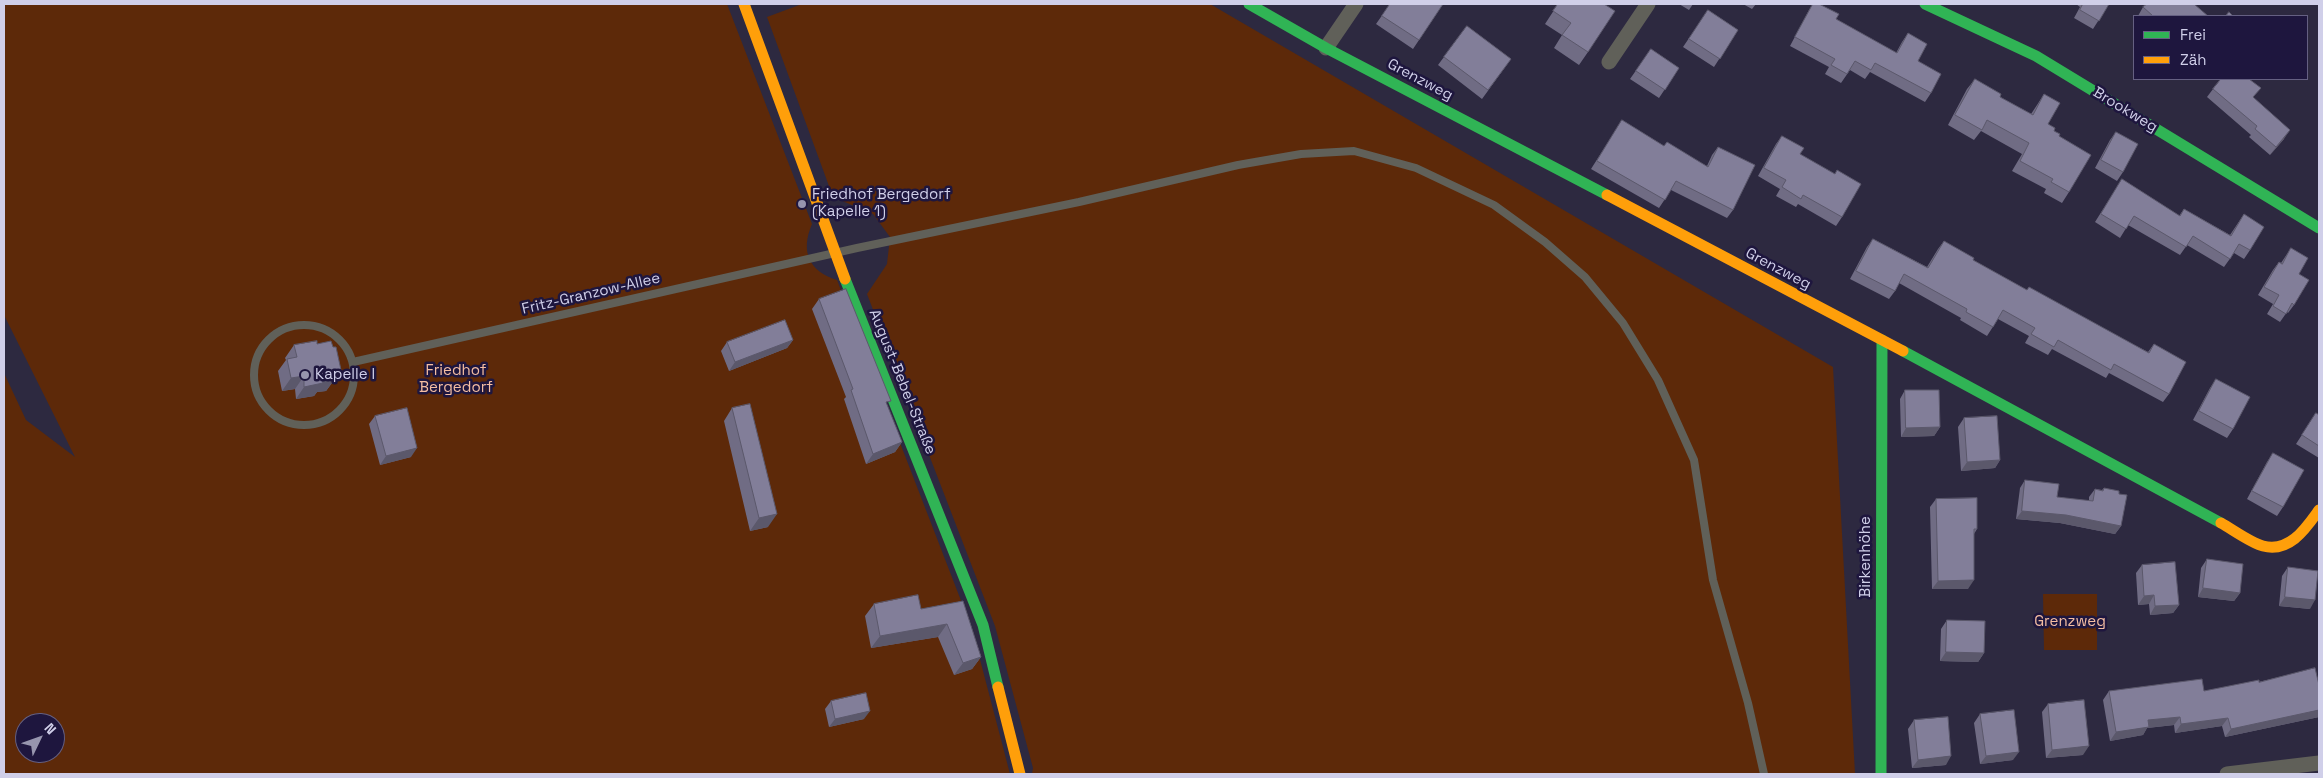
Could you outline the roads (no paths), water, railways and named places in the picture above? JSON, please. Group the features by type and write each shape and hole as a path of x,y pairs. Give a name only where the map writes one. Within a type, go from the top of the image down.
{"street":[{"name":"August-Bebel-Straße","path":"746,4 835,253 983,625 1020,774"},
{"name":"Grenzweg","path":"1249,4 1326,48 1882,340 2263,546 2281,546 2296,541 2319,510"},
{"path":"1326,48 1356,4"},
{"path":"1609,62 1648,4"},
{"name":"Brookweg","path":"1925,4 2036,56 2319,228"},
{"name":"Birkenhöhe","path":"1880,774 1882,340"},
{"path":"2227,774 2319,762"}],"lane":[{"name":"Fritz-Granzow-Allee","path":"353,362 835,253 1079,202 1238,165 1301,154 1354,151 1416,168 1494,205 1545,242 1585,276 1623,323 1658,380 1694,460 1713,580 1748,703 1764,774"},
{"path":"307,324 322,328 336,336 346,348 353,362 355,376 352,390 346,403 336,414 324,422 304,426 290,424 278,418 265,407 257,393 254,377 256,361 263,346 273,335 287,327 307,324"}],"place":[{"name":"Friedhof Bergedorf (Kapelle 1)","path":"802,204"},
{"name":"Kapelle I","path":"305,375"}],"park label":[{"name":"Friedhof Bergedorf","path":"456,380"}]}
